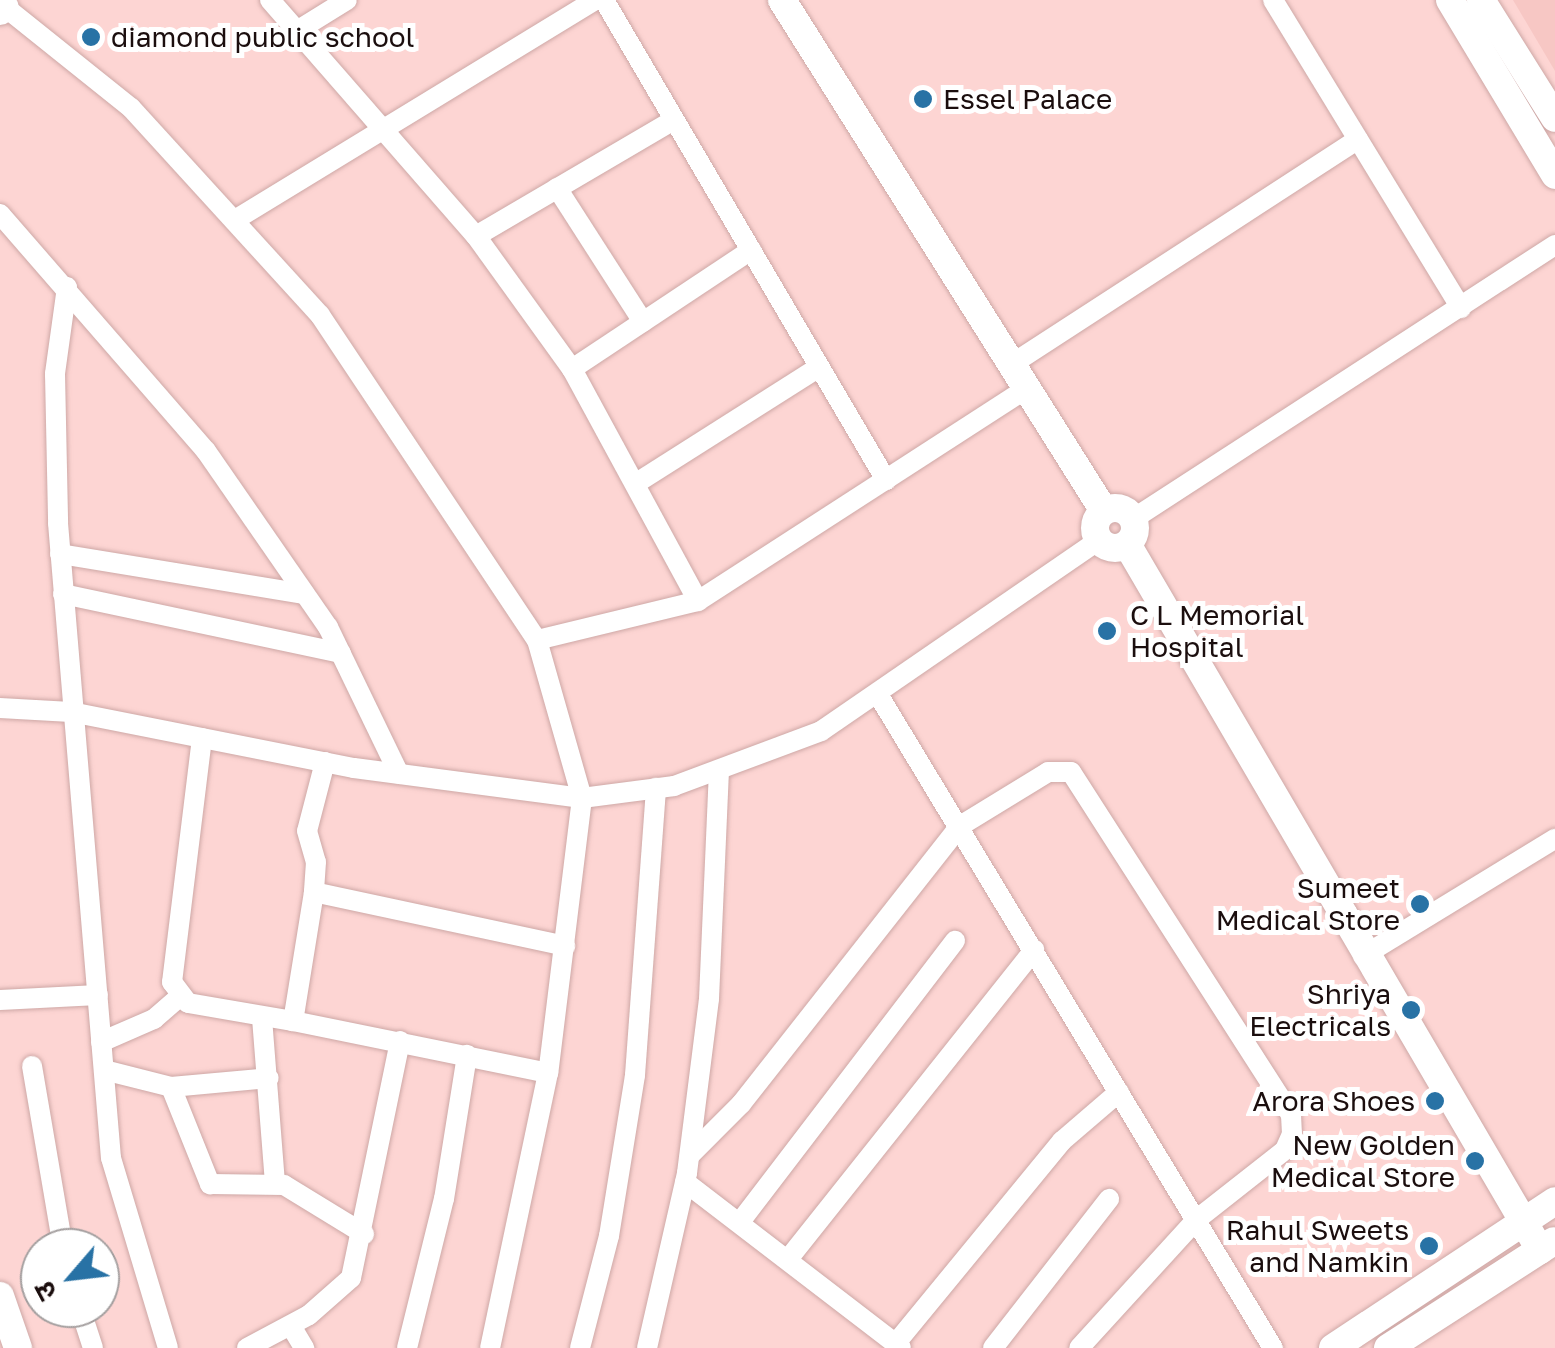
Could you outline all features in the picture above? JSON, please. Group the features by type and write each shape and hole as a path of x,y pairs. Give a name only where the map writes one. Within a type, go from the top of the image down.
{"street":[{"path":"270,0 300,29 476,236 572,369 638,482 698,601"},
{"path":"300,29 347,0"},
{"path":"238,218 595,0"},
{"path":"604,0 886,480"},
{"path":"782,0 1104,511"},
{"path":"1273,0 1461,308"},
{"path":"1450,0 1555,175"},
{"path":"1481,0 1555,118"},
{"path":"5,5 131,108 238,218 320,315 537,640 582,798 548,1073 490,1348"},
{"path":"476,236 674,120"},
{"path":"537,640 698,601 886,480 1017,378 1358,139"},
{"path":"557,188 643,322"},
{"path":"0,214 67,286 206,451 341,653 399,774"},
{"path":"1388,1348 1548,1245 1522,1223 1364,956 1130,532 1117,508 1104,511 1094,528 1099,540 1115,548 1130,532 1555,246"},
{"path":"572,369 751,250"},
{"path":"67,286 55,374 60,554 111,1158 168,1348"},
{"path":"638,482 819,366"},
{"path":"0,708 71,712 325,762 582,798 656,788 718,770 821,731 878,696 1099,540"},
{"path":"60,554 305,594"},
{"path":"63,594 341,653"},
{"path":"878,696 1273,1348"},
{"path":"178,998 172,982 174,930 202,738"},
{"path":"294,1021 314,892 316,862 307,831 325,762"},
{"path":"647,1348 690,1155 710,979 718,770"},
{"path":"690,1155 741,1104 960,826 1048,772 1071,772 1290,1115 1286,1150 1196,1220 1079,1348"},
{"path":"580,1348 609,1236 635,1074 656,788"},
{"path":"1364,956 1555,839"},
{"path":"314,892 565,946"},
{"path":"740,1222 955,940"},
{"path":"789,1258 1034,950"},
{"path":"0,1000 98,995"},
{"path":"178,998 548,1073"},
{"path":"101,1042 154,1020 178,998"},
{"path":"262,1018 275,1182"},
{"path":"248,1348 291,1326 346,1288 364,1234 400,1041"},
{"path":"406,1348 444,1199 467,1055"},
{"path":"32,1066 60,1228"},
{"path":"104,1070 171,1087 269,1078"},
{"path":"171,1087 206,1181 219,1188 275,1182 364,1234"},
{"path":"685,1182 789,1258 898,1346 1062,1140 1119,1092"},
{"path":"993,1348 1109,1199"},
{"path":"1333,1348 1555,1200"},
{"path":"0,1296 18,1348"},
{"path":"291,1326 304,1348"}],"shaded area":[{"path":"1513,0 1555,0 1555,71"}],"place":[{"name":"diamond public school","path":"91,37"},
{"name":"Essel Palace","path":"923,99"},
{"name":"C L Memorial Hospital","path":"1107,631"},
{"name":"Sumeet Medical Store","path":"1420,904"},
{"name":"Shriya Electricals","path":"1411,1010"},
{"name":"Arora Shoes","path":"1435,1101"},
{"name":"New Golden Medical Store","path":"1475,1161"},
{"name":"Rahul Sweets and Namkin","path":"1429,1246"}]}
